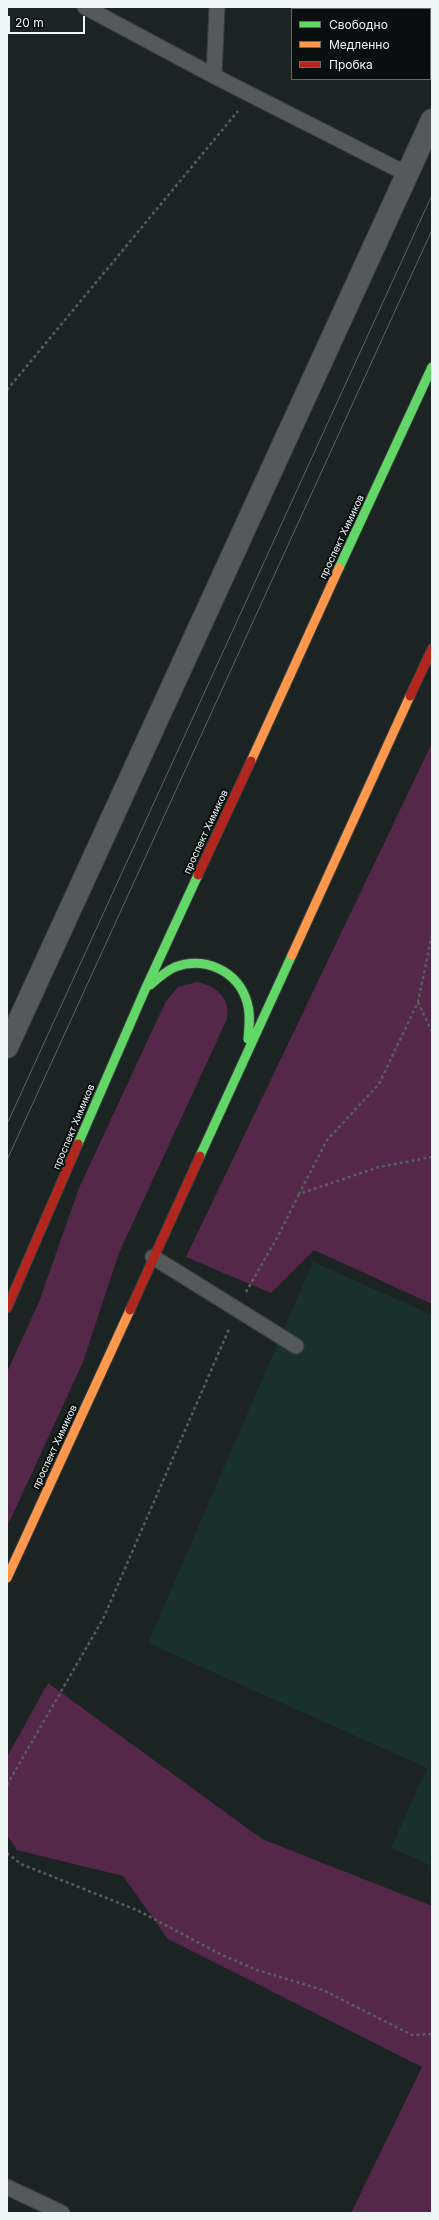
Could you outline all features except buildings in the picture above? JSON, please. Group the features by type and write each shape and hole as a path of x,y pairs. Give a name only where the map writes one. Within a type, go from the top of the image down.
{"main road":[{"name":"проспект Химиков","path":"7,1308 144,992 432,367"},
{"name":"проспект Химиков","path":"7,1578 10,1568 246,1052 432,649"},
{"path":"144,992 157,977 176,966 197,963 218,968 235,980 246,999 250,1020 246,1052"}],"street":[{"path":"7,1047 432,120"}],"lane":[{"path":"214,76 217,7"},
{"path":"92,9 214,76 407,174"},
{"path":"153,1257 296,1346"},
{"path":"7,2187 62,2213"}],"path":[{"path":"7,390 252,94"},
{"path":"245,1293 278,1236 327,1140 379,1084 418,1002 432,935"},
{"path":"418,1002 432,1032"},
{"path":"299,1194 379,1167 432,1157"},
{"path":"7,1785 103,1618 232,1322"},
{"path":"7,1853 22,1864 139,1911 222,1955 257,1970 323,1990 412,2035 432,2034"}],"shaded area":[{"path":"432,743 432,1304 314,1250 271,1293 186,1257"},
{"path":"197,982 216,990 221,994 227,1005 227,1019 119,1253 83,1362 7,1527 7,1372 39,1302 79,1188 166,1001 178,987"},
{"path":"313,1262 432,1315 432,1866 391,1848 427,1768 148,1643"},
{"path":"48,1683 262,1839 432,1906 432,2213 351,2213 422,2067 168,1939 123,1876 17,1850 7,1835 7,1757"}],"tram line":[{"path":"7,1124 432,195"},
{"path":"7,1160 432,230"}],"traffic: fast":[{"path":"339,568 432,367"},
{"path":"78,1144 144,992 198,875"},
{"path":"200,1156 292,955"},
{"path":"150,985 175,967 186,964 198,963 219,969 228,974 243,991 249,1011 248,1039"}],"traffic: slow":[{"path":"251,761 339,568"},
{"path":"292,955 410,696"},
{"path":"7,1578 130,1310"}],"traffic: jam":[{"path":"410,696 432,649"},
{"path":"198,875 251,761"},
{"path":"7,1308 78,1144"},
{"path":"130,1310 200,1156"}]}
